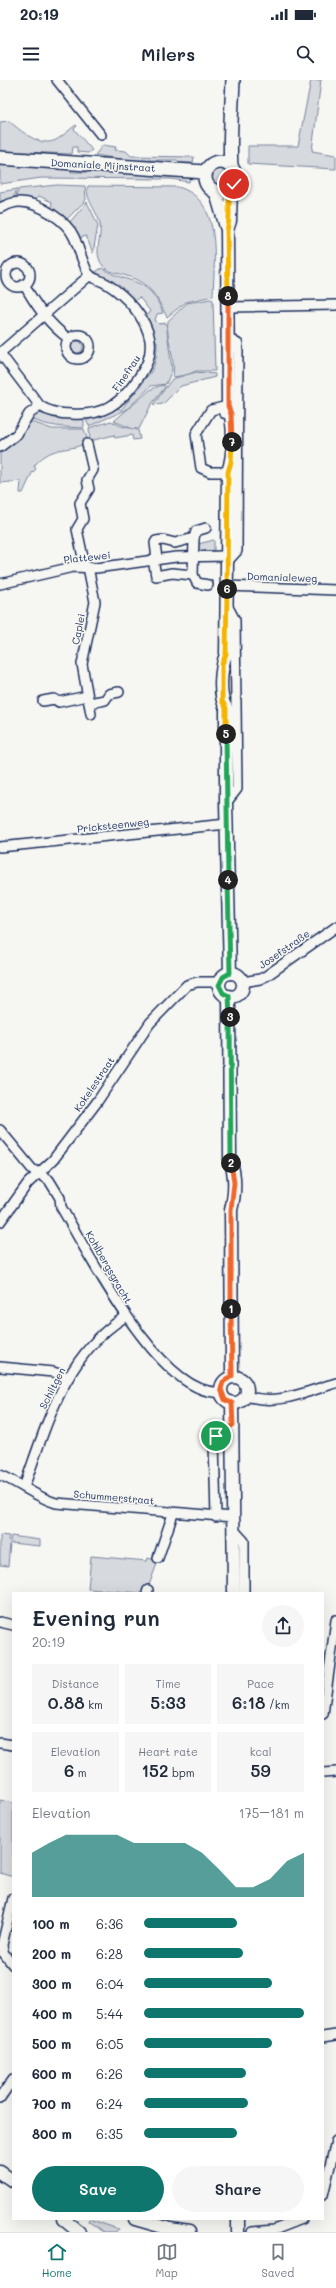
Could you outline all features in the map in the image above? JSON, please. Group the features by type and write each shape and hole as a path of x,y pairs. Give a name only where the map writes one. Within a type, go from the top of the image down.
{"main road":[{"path":"231,167 219,162 209,166 205,172 206,184 216,193 225,192 231,188 235,178 231,167 232,146 230,135 232,80"},
{"path":"219,162 224,144 230,135"},
{"name":"Domaniale Mijnstraat","path":"0,158 205,172"}],"street":[{"path":"57,80 101,135"},
{"path":"227,230 230,221 231,188"},
{"path":"216,193 227,230 228,406 231,414 232,439 231,462 228,472 226,654 222,664 222,701 226,708 226,803 230,973"},
{"path":"0,208 16,202 27,203 61,220 74,236 90,275 0,353 3,364 40,406 29,414 17,434 0,447"},
{"name":"Finefrau","path":"40,406 57,412 86,415 107,410 125,396 147,364 150,344 143,322 118,293 105,283 90,275"},
{"path":"24,284 32,300 44,315 58,331 69,339"},
{"path":"228,307 336,305"},
{"path":"227,559 237,551 238,443 238,344 228,338"},
{"path":"228,406 211,410 196,434 201,468 210,472 228,472"},
{"name":"Caplei","path":"87,444 93,470 87,480 89,489 80,503 83,519 77,529 95,602 82,664 91,714"},
{"path":"206,528 196,531 194,538 193,575 197,584 208,585"},
{"path":"193,575 172,573 156,576 155,543 156,541 163,540 175,543 194,538"},
{"name":"Plattewei","path":"0,584 73,568 96,568 155,559 194,556 227,559"},
{"name":"Domanialeweg","path":"227,586 336,590"},
{"path":"226,803 237,789 235,620 227,605"},
{"path":"43,700 54,699 59,702 88,699 105,700 109,694 118,692"},
{"name":"Pricksteenweg","path":"0,847 227,824"},
{"name":"Josefstraße","path":"242,982 260,979 336,927"},
{"path":"230,973 238,975 242,982 239,993 229,996 221,991 220,982 223,977 230,973"},
{"name":"Kokelestraat","path":"0,1222 3,1212 28,1184 48,1167 97,1102 150,1023 187,985 197,982 220,982"},
{"path":"229,996 230,1160 234,1169 231,1210 232,1376"},
{"name":"Kohlbergsgracht","path":"0,1130 39,1175 49,1180 60,1198 62,1207 125,1317 176,1372 197,1388 207,1392 221,1392"},
{"name":"Schiltgen","path":"24,1487 55,1404 69,1377 90,1346 101,1333 125,1317"},
{"path":"0,1367 52,1372 69,1377"},
{"path":"232,1376 240,1377 246,1383 246,1396 242,1401 232,1403 225,1400 221,1392 223,1382 232,1376"},
{"path":"246,1396 260,1400 275,1401 336,1383"},
{"path":"232,1403 234,1592"},
{"path":"216,1518 214,1441 219,1433 233,1425"},
{"name":"Schummerstraat","path":"0,1475 45,1500 56,1503 216,1518 233,1523"},
{"path":"158,1558 173,1514"},
{"path":"233,1523 244,1541 244,1592"},
{"path":"324,1707 336,1620"},
{"path":"0,1622 12,1625"},
{"path":"0,1743 12,1745"},
{"path":"324,1772 336,1772"},
{"path":"12,1902 2,1945 3,1952 12,1964"},
{"path":"324,2037 336,2035"},
{"path":"0,2098 12,2081"},
{"path":"324,2191 336,2141"},
{"path":"0,2172 12,2180"},
{"path":"138,2220 164,2228 189,2232"},
{"path":"238,2220 238,2232"},
{"path":"252,2232 274,2230 299,2220"}],"shaded area":[{"path":"311,80 321,80 312,151 336,155 336,169 248,164 248,146 298,146"},
{"path":"9,121 30,137 43,142 56,140 76,125 77,126 74,129 92,150 88,153 77,152 77,147 73,147 72,154 0,151 0,122"},
{"path":"103,145 116,147 115,150 126,151 131,156 194,157 193,163 180,163 177,160 142,160 138,162 95,155"},
{"path":"0,163 71,170 71,172 164,172 190,178 189,182 171,179 41,178 0,184"},
{"path":"219,169 226,174 227,177 222,184 219,185 212,180 211,177 216,170"},
{"path":"57,185 85,186 86,200 66,220 51,209 52,202 39,196 34,201 15,198 19,189"},
{"path":"88,186 178,187 192,194 203,204 209,217 213,232 213,296 186,302 167,317 156,297 142,283 106,269 99,258 98,248 100,224 88,195"},
{"path":"17,189 13,199 0,204 0,192"},
{"path":"87,202 98,225 93,253 86,236 79,238 69,223"},
{"path":"102,268 112,274 144,286 151,292 163,313 157,314 155,320 159,324 166,323 172,370 166,384 151,386 126,410 89,426 86,420 100,417 118,408 121,410 143,383 141,382 145,376 147,377 150,373 154,365 157,352 157,342 154,342 145,318 150,311 139,297 134,302 95,272"},
{"path":"211,299 213,300 215,371 196,371 187,375 173,377 174,369 167,327 168,321 187,303"},
{"path":"77,341 81,343 83,347 81,351 77,353 73,351 71,347 73,343"},
{"path":"196,372 215,374 215,377 181,386 163,404 153,405 172,379"},
{"path":"164,385 165,387 151,405 139,429 133,429 114,421 150,390"},
{"path":"36,413 84,420 84,426 83,428 44,424 32,419"},
{"path":"29,421 52,429 84,429 88,441 82,445 55,451 41,459 34,466 36,469 32,473 23,493 20,493 21,481 0,483 0,450"},
{"path":"111,421 121,426 138,430 140,439 133,440 132,435 115,438 114,435 90,441 89,428"},
{"path":"214,540 214,551 198,550 198,544"},
{"path":"0,1535 9,1536 8,1540 10,1541 11,1536 40,1540 40,1546 10,1543 8,1566 0,1565"},
{"path":"91,1556 147,1561 148,1558 158,1561 148,1588 143,1588 143,1592 88,1589"},
{"path":"0,1800 12,1803 12,1877 0,1873"},
{"path":"92,2220 118,2229 116,2232 103,2232 88,2221"}],"route":[{"path":"216,1436 233,1425 232,1403 225,1400 221,1392 223,1382 232,1376 231,1210 234,1198 234,1169 230,1160 229,996 221,991 219,985 221,979 230,973 226,803 226,708 222,701 222,664 226,654 228,472 231,462 232,439 231,414 228,406 227,230 230,221 231,188 234,184"}]}
